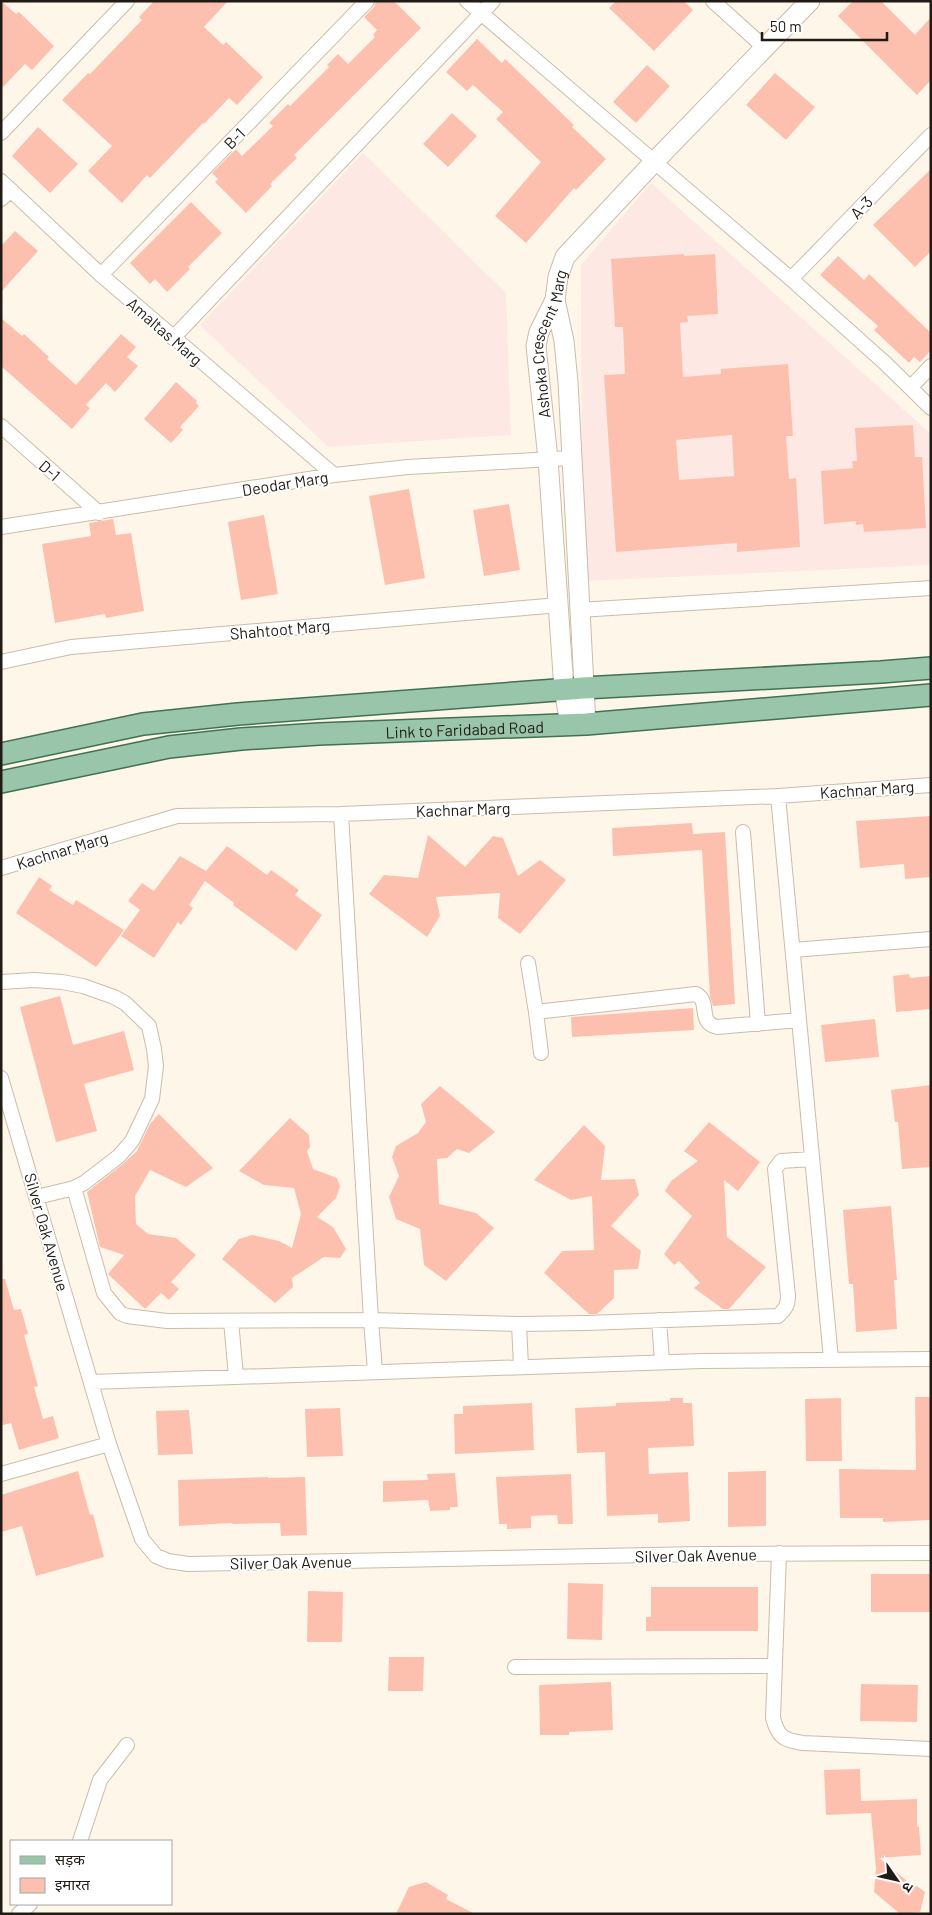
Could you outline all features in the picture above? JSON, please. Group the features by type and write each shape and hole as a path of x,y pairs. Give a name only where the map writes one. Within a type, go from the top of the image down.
{"main road":[{"name":"Link to Faridabad Road","path":"1,754 144,724 247,713 574,688 931,668"},
{"name":"Link to Faridabad Road","path":"1,782 169,747 241,739 578,724 931,695"}],"street":[{"path":"1,133 128,1"},
{"name":"B-1","path":"101,275 367,1"},
{"path":"467,1 791,280 911,387 931,408"},
{"path":"173,338 493,1"},
{"path":"713,1 765,48"},
{"name":"Ashoka Crescent Marg","path":"574,688 559,605 548,458 536,346 539,332 554,300 558,277 565,258 654,162 810,1"},
{"name":"A-3","path":"791,280 931,135"},
{"name":"Amaltas Marg","path":"4,190 173,338 334,475"},
{"path":"554,300 565,349 579,610 574,688 578,724"},
{"path":"911,387 931,366"},
{"name":"D-1","path":"1,426 99,513"},
{"name":"Deodar Marg","path":"1,527 334,475 408,467 571,458"},
{"path":"579,610 931,588"},
{"name":"Shahtoot Marg","path":"1,662 71,647 559,605"},
{"name":"Kachnar Marg","path":"1,868 177,816 341,814 778,796 931,785"},
{"path":"778,796 831,1359"},
{"path":"341,814 375,1371"},
{"path":"744,832 758,1024"},
{"path":"793,950 931,939"},
{"path":"528,963 541,1053"},
{"path":"1,982 34,980 62,982 83,986 125,1002 149,1026 154,1049 156,1066 152,1099 132,1141 119,1156 74,1188 37,1197"},
{"path":"536,1012 696,994 702,1000 706,1020 711,1026 717,1028 799,1020"},
{"name":"Silver Oak Avenue","path":"1,1078 110,1444 142,1539 156,1556 168,1562 198,1564 779,1553 931,1553"},
{"path":"74,1188 104,1293 120,1313 126,1316 167,1321 371,1320 519,1324 769,1317 778,1316 788,1304 775,1169 781,1161 812,1159"},
{"path":"659,1320 662,1362"},
{"path":"231,1321 236,1376"},
{"path":"519,1324 521,1367"},
{"path":"91,1382 662,1362 931,1359"},
{"path":"1,1474 110,1444"},
{"path":"779,1553 772,1718 777,1732 788,1741 803,1743 931,1750"},
{"path":"515,1667 775,1666"},
{"path":"80,1840 100,1780 127,1745"},
{"path":"19,1914 29,1905"}],"shaded area":[{"path":"363,153 506,293 511,435 328,447 200,325"},
{"path":"651,183 931,434 931,565 582,581 581,265"}],"building":[{"path":"1,1 16,14 19,12 54,46 32,70 25,64 1,89"},
{"path":"154,1 228,1 204,27 223,45 226,42 263,77 237,105 229,98 150,178 147,175 122,203 88,171 112,146 62,100 142,20 139,17"},
{"path":"376,1 394,1 421,28 294,155 297,158 270,184 272,186 246,213 215,182 218,179 212,173 236,149 242,156 273,126 269,123 288,104 290,106 329,67 327,65 338,54 348,64 375,37 373,35 377,30 364,17 374,7"},
{"path":"616,1 684,1 693,10 654,51 609,8"},
{"path":"853,1 881,1 915,35 931,17 931,80 917,95 838,16"},
{"path":"477,39 502,63 505,59 574,125 572,127 606,159 576,190 574,188 526,243 495,216 541,162 496,119 503,112 473,85 467,91 446,72"},
{"path":"647,65 670,86 636,123 613,102"},
{"path":"775,73 815,107 786,140 746,105"},
{"path":"452,113 477,136 448,167 423,144"},
{"path":"38,127 78,164 50,193 12,156"},
{"path":"931,169 931,251 915,267 873,225"},
{"path":"191,202 222,233 188,267 190,269 167,292 155,279 150,284 130,263"},
{"path":"15,231 38,251 1,292 1,246"},
{"path":"715,254 718,314 687,316 688,322 680,323 683,377 721,374 721,369 788,364 793,436 786,436 789,479 796,478 800,547 737,552 737,543 616,552 604,375 625,374 623,327 615,327 611,259","holes":["732,435 734,476 679,480 676,440"]},
{"path":"838,256 864,280 869,274 931,333 931,350 920,362 914,357 909,363 874,330 878,326 820,275"},
{"path":"1,318 22,336 24,334 49,357 47,359 76,385 121,334 136,347 127,357 138,366 115,392 106,383 86,405 90,408 72,429 1,366"},
{"path":"176,382 197,401 196,403 199,406 180,427 183,430 171,443 144,419"},
{"path":"913,425 915,457 922,457 926,528 864,532 863,524 856,525 856,521 824,524 821,471 853,468 852,461 857,461 855,428"},
{"path":"409,489 425,578 385,585 369,496"},
{"path":"509,504 520,570 484,576 473,510"},
{"path":"264,515 278,594 241,600 228,522"},
{"path":"113,519 116,535 131,533 144,611 106,618 105,614 55,623 42,544 91,536 89,523"},
{"path":"931,816 931,877 905,879 904,864 860,868 856,821"},
{"path":"692,823 693,834 725,832 735,1004 713,1006 710,997 702,850 613,856 612,828"},
{"path":"428,835 465,867 493,836 503,838 518,876 540,860 566,880 520,934 498,918 500,893 436,897 440,916 427,937 369,894 384,875 418,878"},
{"path":"227,846 267,875 271,870 299,890 295,895 322,915 296,951 233,905 234,903 205,881 189,905 193,908 181,925 178,922 154,958 121,936 140,910 128,901 142,883 154,891 180,856 206,871"},
{"path":"39,877 52,886 49,890 73,905 76,900 124,930 96,967 16,913"},
{"path":"909,974 910,978 931,976 931,1009 896,1012 893,976"},
{"path":"60,996 73,1045 124,1031 134,1070 84,1084 97,1131 56,1142 20,1007"},
{"path":"693,1008 694,1030 572,1037 571,1017"},
{"path":"875,1019 879,1057 825,1062 821,1025"},
{"path":"931,1085 931,1167 902,1169 898,1122 895,1122 891,1090"},
{"path":"440,1086 495,1132 469,1153 457,1149 447,1158 437,1159 439,1204 476,1213 494,1228 446,1281 424,1265 420,1229 396,1219 389,1197 399,1176 392,1157 396,1146 418,1133 426,1122 421,1104"},
{"path":"159,1114 213,1168 186,1187 150,1170 135,1196 136,1224 148,1234 176,1238 196,1255 171,1282 179,1289 169,1300 161,1293 145,1309 108,1274 124,1255 100,1247 87,1192 137,1151 150,1124"},
{"path":"290,1118 309,1135 310,1147 307,1151 313,1169 337,1178 340,1187 336,1198 317,1217 333,1227 346,1249 340,1258 324,1257 292,1278 293,1287 275,1303 222,1259 239,1239 252,1235 279,1241 292,1248 301,1214 294,1188 264,1185 239,1171"},
{"path":"709,1122 760,1162 738,1191 724,1180 727,1237 766,1267 729,1309 723,1309 694,1288 700,1283 679,1261 674,1265 664,1254 692,1216 665,1191 671,1181 698,1161 684,1151"},
{"path":"584,1125 605,1146 601,1180 635,1179 639,1195 611,1226 641,1251 638,1269 614,1270 614,1298 597,1314 589,1314 544,1273 562,1251 594,1250 592,1196 571,1200 534,1180"},
{"path":"891,1206 897,1280 894,1280 897,1329 856,1332 853,1284 849,1284 843,1210"},
{"path":"1,1279 5,1279 14,1310 21,1309 28,1334 24,1335 38,1386 34,1387 43,1419 53,1416 59,1438 19,1450 11,1423 3,1425 1,1418"},
{"path":"915,1397 931,1397 931,1520 883,1522 883,1518 840,1518 839,1469 916,1470"},
{"path":"670,1398 683,1398 683,1403 692,1403 694,1446 648,1448 649,1474 688,1472 690,1521 658,1523 658,1514 607,1516 605,1452 577,1453 575,1408 616,1406 616,1403 670,1401"},
{"path":"841,1398 842,1461 806,1461 805,1399"},
{"path":"532,1403 534,1450 455,1454 454,1414 463,1414 463,1406"},
{"path":"340,1408 343,1456 307,1457 305,1409"},
{"path":"189,1410 193,1454 158,1455 156,1411"},
{"path":"78,1471 90,1515 93,1514 104,1557 36,1576 22,1526 1,1532 1,1495"},
{"path":"766,1471 766,1526 728,1527 728,1472"},
{"path":"455,1473 458,1507 450,1507 450,1510 430,1511 428,1500 383,1502 383,1481 428,1480 427,1474"},
{"path":"571,1474 573,1524 558,1524 557,1515 531,1516 531,1528 507,1529 507,1524 499,1524 496,1477"},
{"path":"305,1477 307,1535 281,1536 280,1523 179,1526 178,1480"},
{"path":"871,1574 930,1574 930,1612 871,1612"},
{"path":"568,1583 603,1584 602,1640 567,1639"},
{"path":"651,1587 758,1587 758,1631 646,1631 646,1617 651,1617"},
{"path":"308,1591 343,1592 342,1642 307,1642"},
{"path":"389,1657 424,1657 423,1691 388,1691"},
{"path":"611,1682 613,1730 569,1732 569,1735 540,1735 539,1685"},
{"path":"861,1684 918,1685 917,1722 860,1721"},
{"path":"860,1769 861,1801 917,1799 917,1827 919,1826 921,1855 879,1858 912,1885 925,1892 920,1912 900,1914 874,1892 876,1869 871,1813 826,1815 824,1770"},
{"path":"426,1882 448,1895 446,1899 475,1914 396,1914 409,1887"}]}
